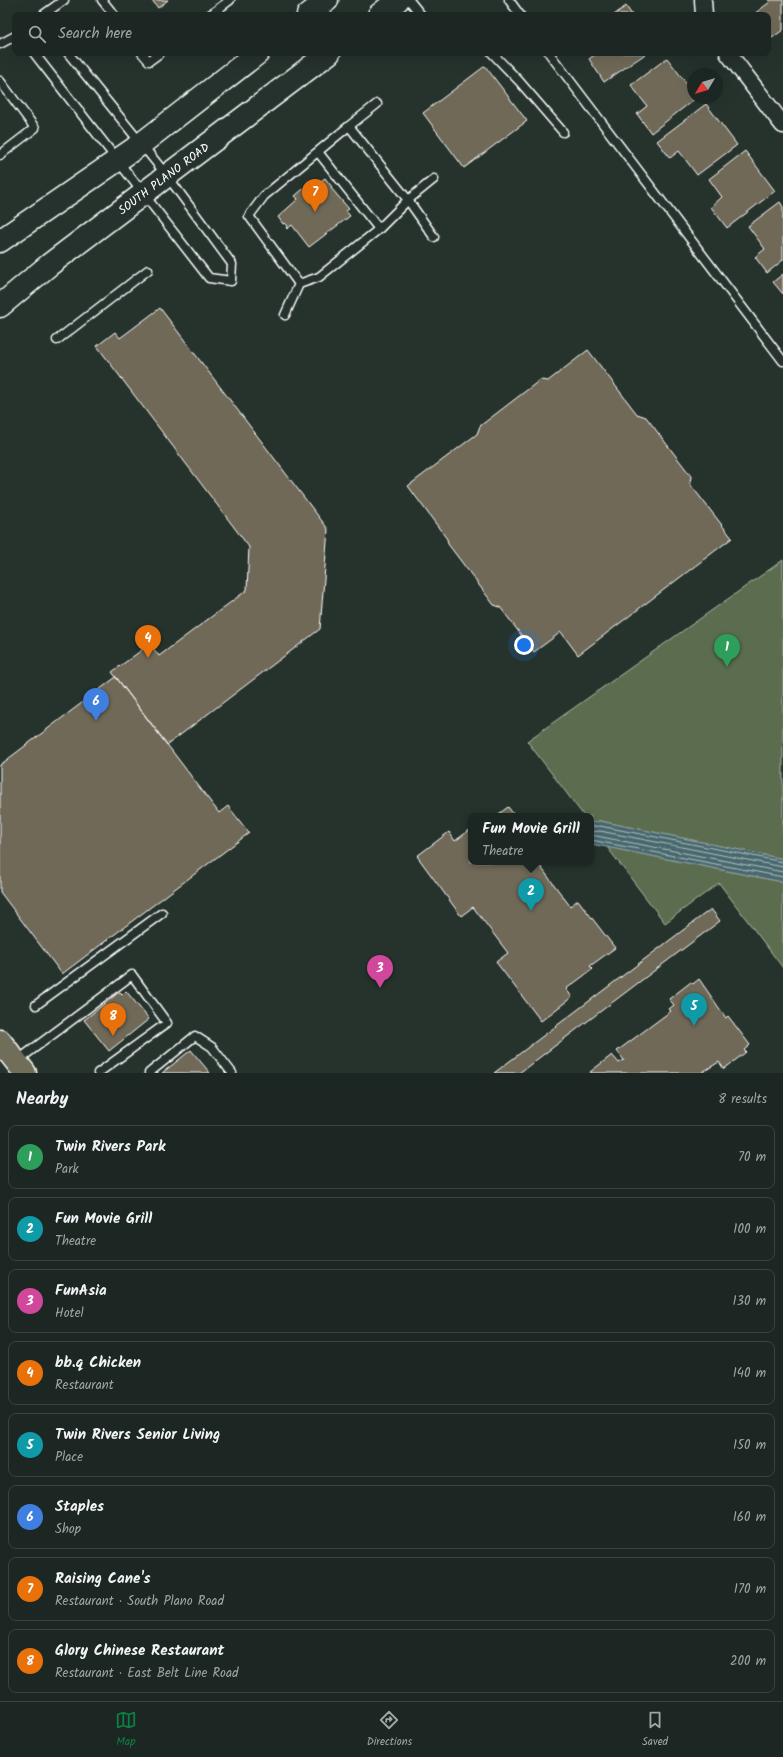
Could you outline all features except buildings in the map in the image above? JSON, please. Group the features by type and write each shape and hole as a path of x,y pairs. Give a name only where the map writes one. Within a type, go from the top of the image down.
{"main road":[{"path":"312,12 327,0"},
{"path":"383,12 398,0"},
{"path":"0,241 141,144 254,56"},
{"name":"SOUTH PLANO ROAD","path":"0,306 49,265 168,177 325,56"},
{"path":"0,1041 20,1067"}],"street":[{"path":"730,56 783,125"}],"lane":[{"path":"47,12 64,0"},
{"path":"214,12 230,0"},
{"path":"409,0 419,12"},
{"path":"509,0 518,12"},
{"path":"105,1 112,12"},
{"path":"0,44 12,38"},
{"path":"36,56 209,278 231,281 232,264 168,177 70,56"},
{"path":"145,56 149,61 156,56"},
{"path":"495,56 519,81 563,132"},
{"path":"551,56 783,361"},
{"path":"0,81 35,128 0,155"},
{"path":"299,284 249,216 264,196 377,104"},
{"path":"349,126 408,200 434,237"},
{"path":"318,152 380,229"},
{"path":"285,315 299,284 319,277 380,229 408,200 434,179"},
{"path":"58,340 148,270"},
{"path":"36,1005 162,913"},
{"path":"20,1067 132,975 167,1023 98,1073"},
{"path":"149,1073 194,1036 212,1047 232,1073"}],"green space":[{"path":"783,560 783,859 600,821 594,822 594,813 582,813 527,741"},
{"path":"607,847 783,882 783,968 719,883 665,923"}],"water":[{"path":"600,821 783,859 783,882 594,845 594,822"}],"place":[{"name":"Raising Cane's","path":"315,212"},
{"name":"bb.q Chicken","path":"148,658"},
{"name":"Twin Rivers Park","path":"727,667"},
{"name":"Staples","path":"96,721"},
{"name":"Fun Movie Grill","path":"531,911"},
{"name":"FunAsia","path":"380,988"},
{"name":"Twin Rivers Senior Living","path":"694,1026"},
{"name":"Glory Chinese Restaurant","path":"113,1036"}]}
